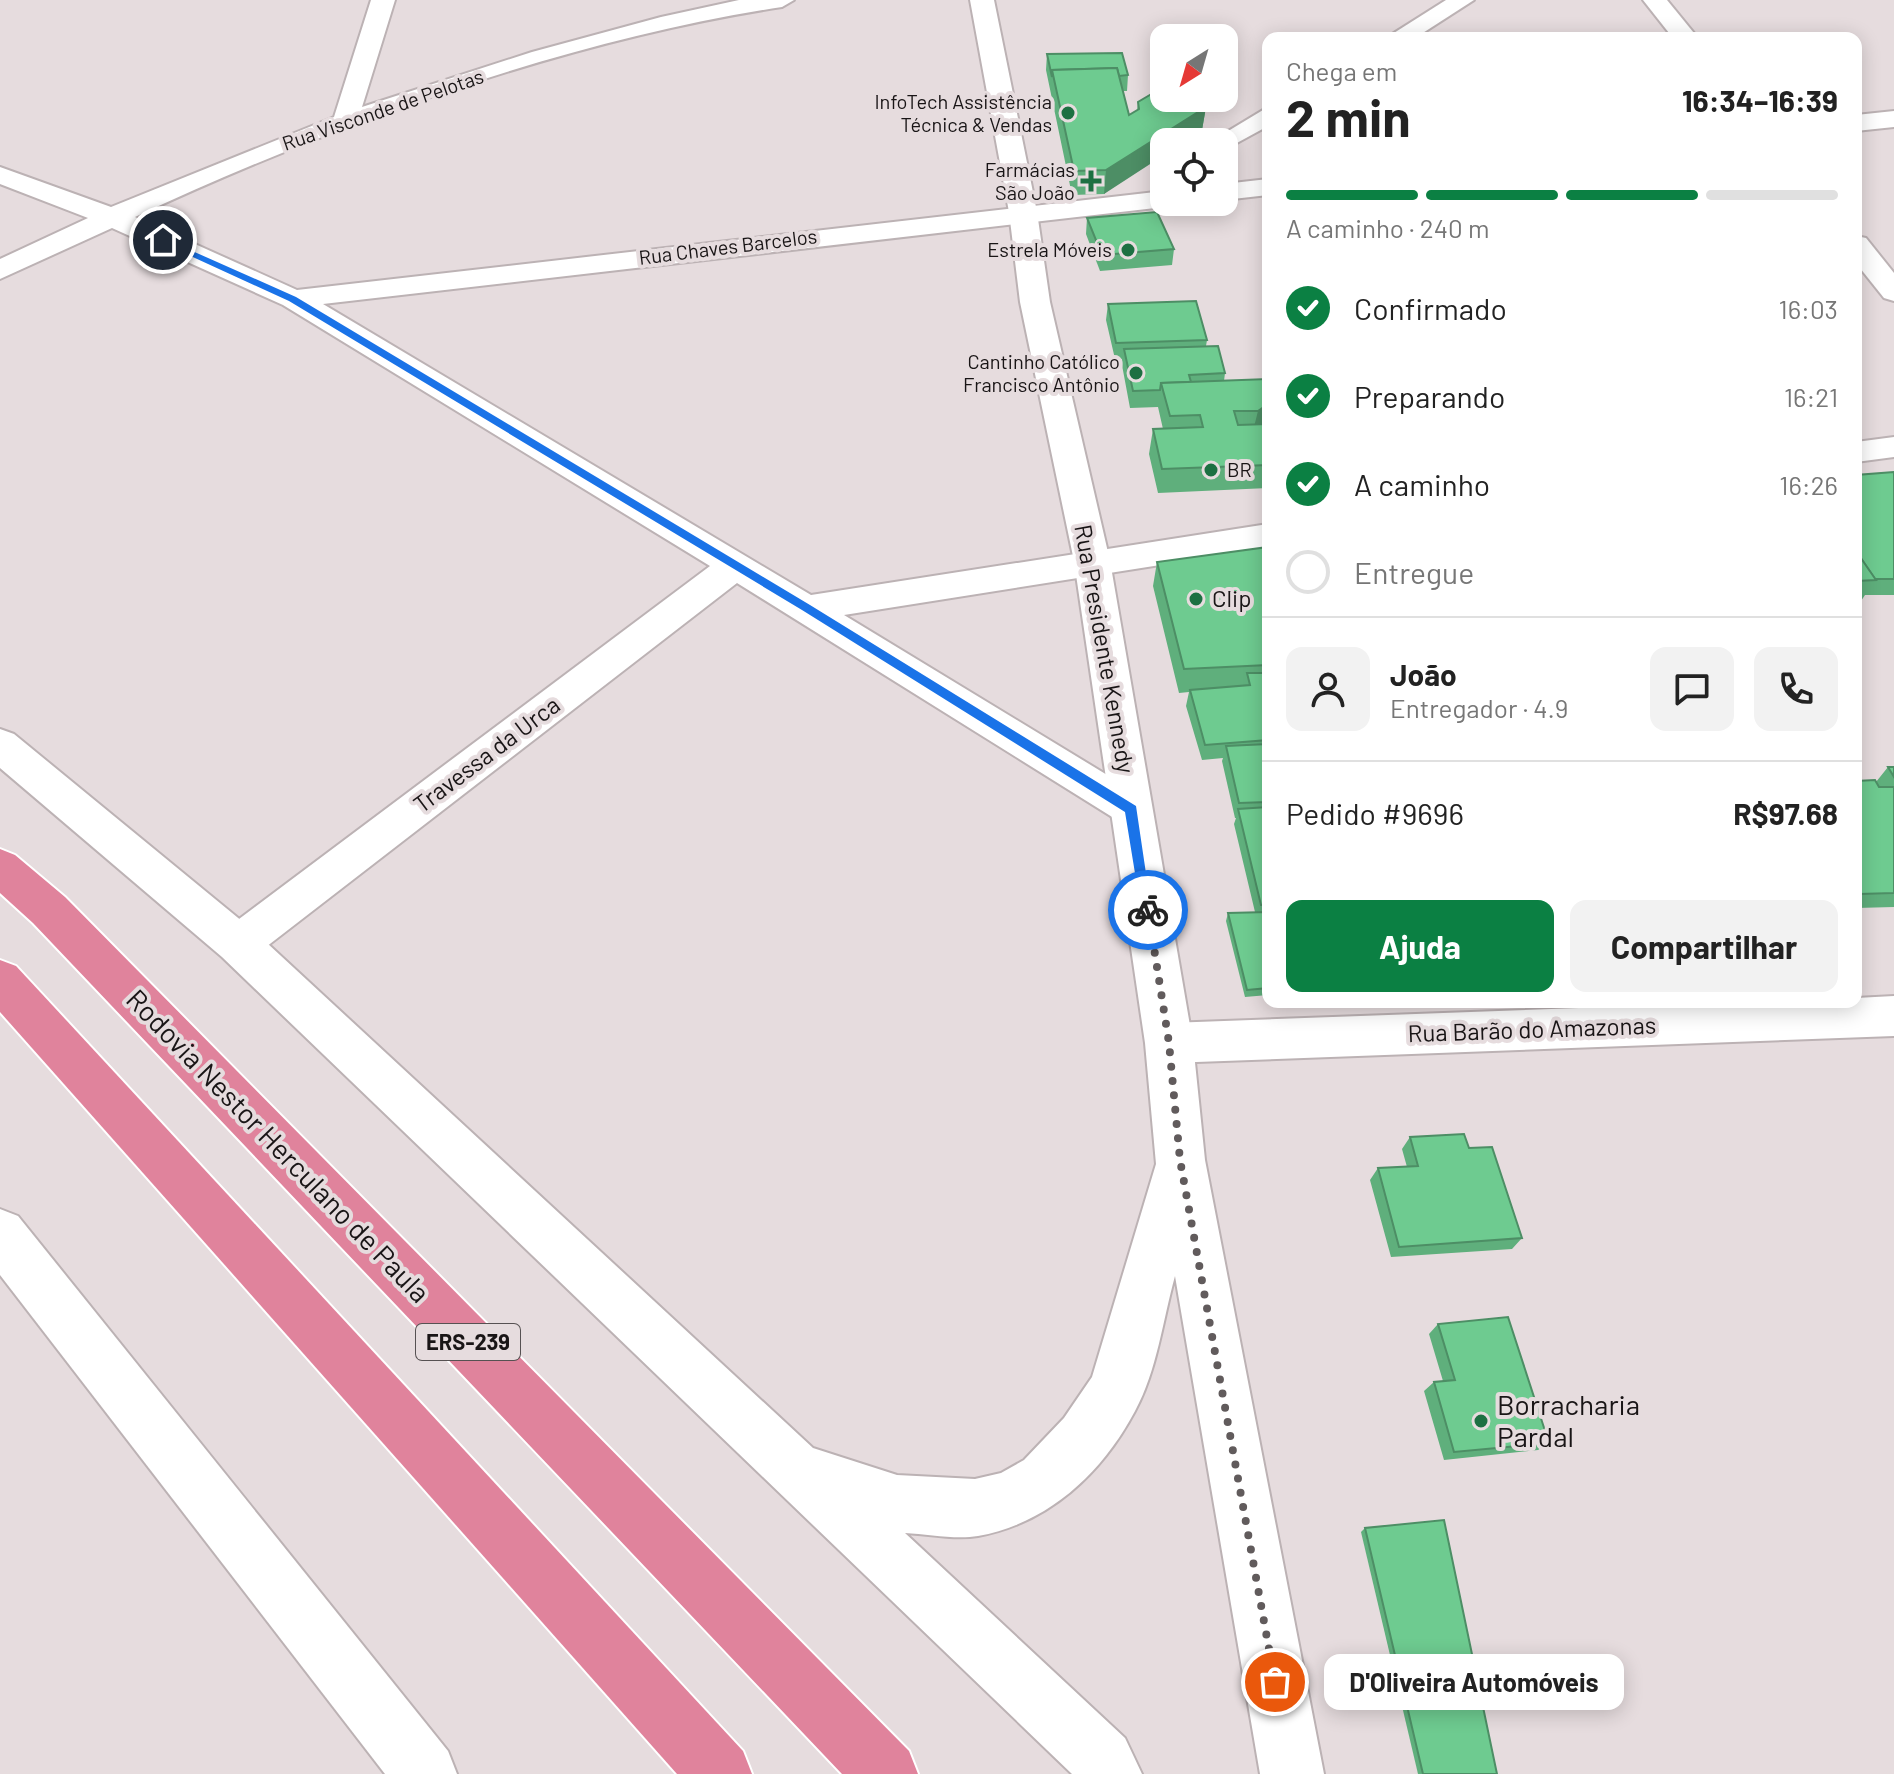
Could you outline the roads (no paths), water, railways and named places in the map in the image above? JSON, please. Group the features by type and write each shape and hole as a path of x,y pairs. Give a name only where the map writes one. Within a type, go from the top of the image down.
{"highway":[{"name":"Rodovia Nestor Herculano de Paula","path":"0,867 49,910 886,1774"},
{"path":"0,980 720,1774"}],"main road":[{"name":"Rua Presidente Kennedy","path":"982,0 1023,212 1035,302 1092,561 1169,1043 1180,1160 1292,1774"},
{"path":"0,745 238,944 1103,1760 1110,1774"},
{"path":"797,1471 897,1504 975,1508 1010,1499 1044,1480 1084,1438 1116,1391 1180,1160"},
{"path":"0,1234 425,1774"}],"street":[{"path":"346,118 383,0"},
{"name":"Rua Visconde de Pelotas","path":"0,270 109,216 346,118 610,37 738,6 782,0"},
{"path":"1408,32 1462,0"},
{"path":"1655,0 1681,32"},
{"path":"1238,133 1262,119"},
{"path":"1862,122 1894,119"},
{"path":"0,175 109,216 293,299 736,565 1131,809"},
{"path":"1119,204 1150,185"},
{"path":"1238,190 1262,188"},
{"name":"Rua Chaves Barcelos","path":"293,299 1023,212 1150,201"},
{"path":"1862,252 1894,292"},
{"path":"1862,451 1894,447"},
{"path":"806,608 1262,537"},
{"name":"Travessa da Urca","path":"238,944 736,565"},
{"name":"Rua Barão do Amazonas","path":"1169,1043 1894,1016"}],"place":[{"name":"InfoTech Assistência Técnica & Vendas","path":"1068,113"},
{"name":"Farmácias São João","path":"1091,181"},
{"name":"Estrela Móveis","path":"1128,250"},
{"name":"Cantinho Católico Francisco Antônio","path":"1136,373"},
{"name":"BR","path":"1211,470"},
{"name":"Clip","path":"1196,599"},
{"name":"Borracharia Pardal","path":"1481,1421"},
{"name":"D'Oliveira Automóveis","path":"1275,1682"}]}
